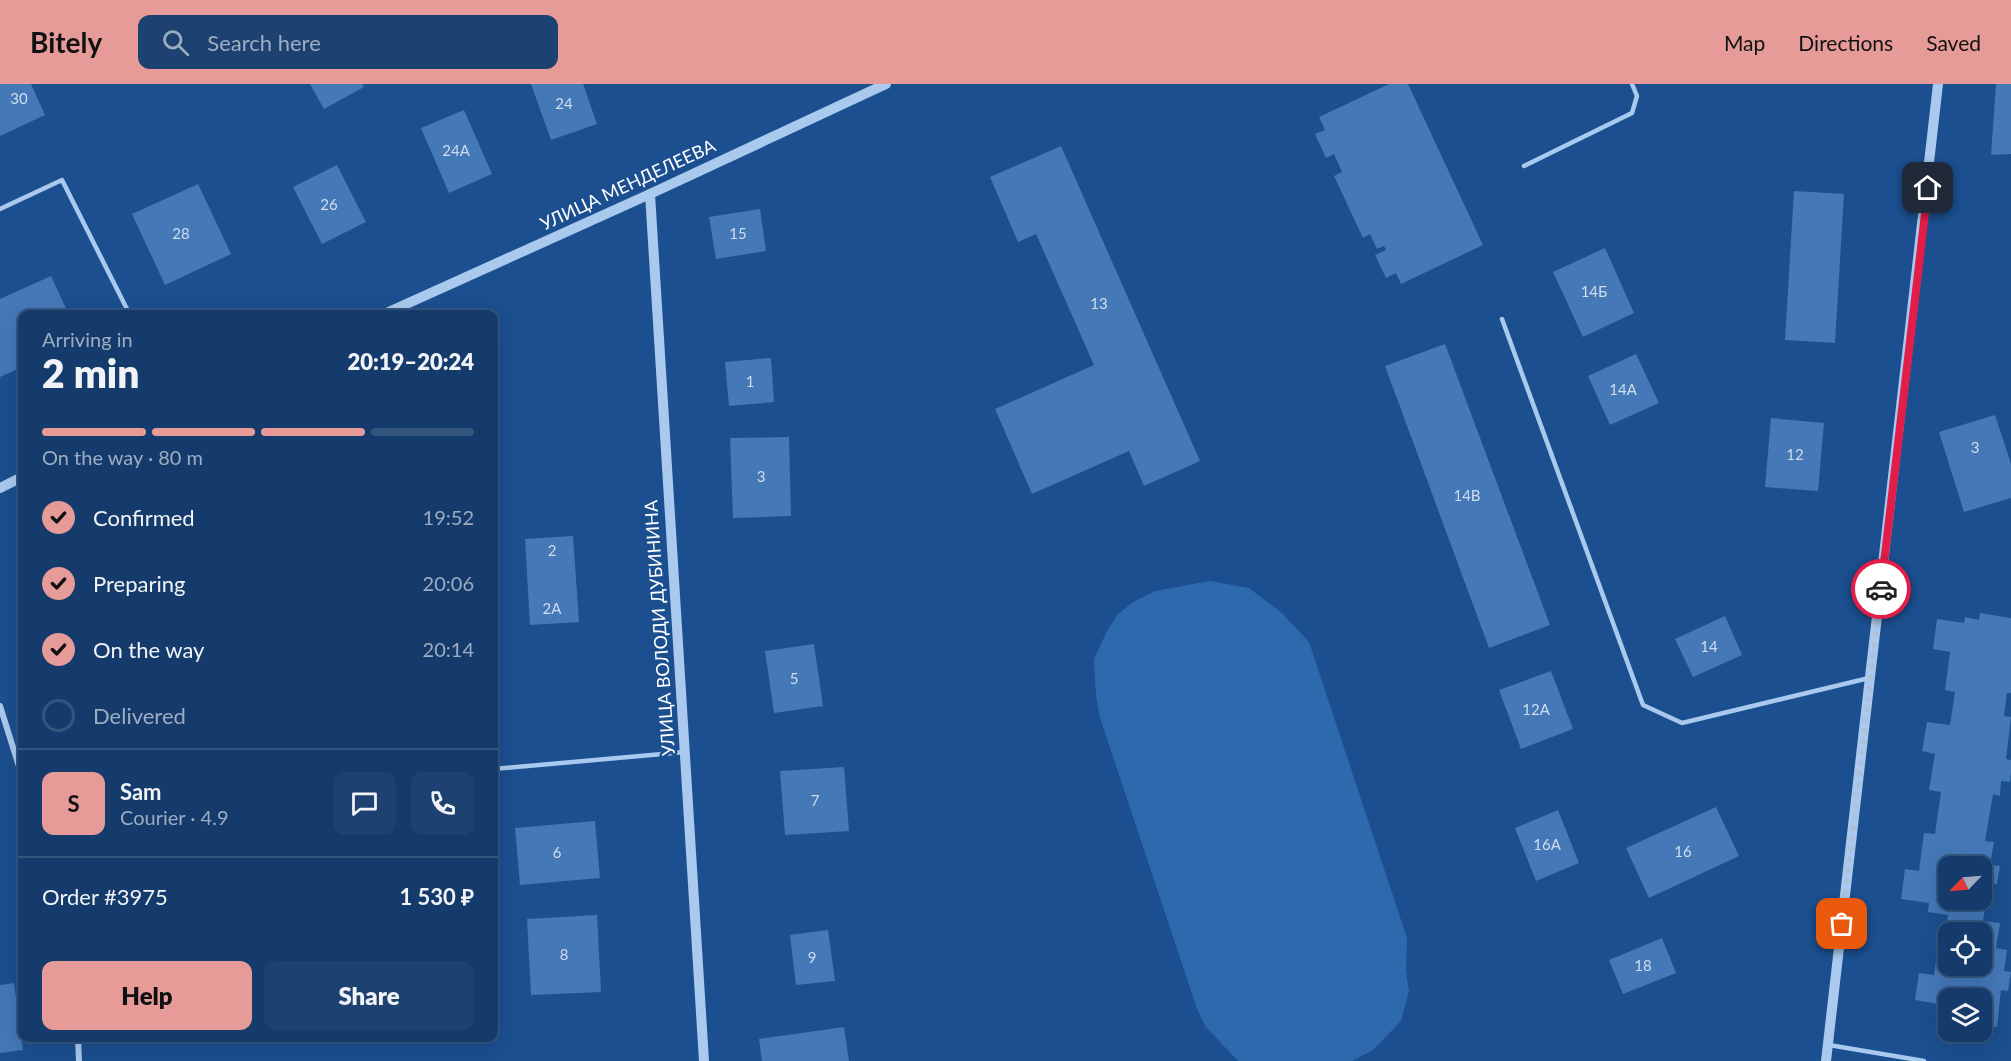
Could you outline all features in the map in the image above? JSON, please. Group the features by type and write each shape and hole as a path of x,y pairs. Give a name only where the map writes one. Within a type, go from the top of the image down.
{"street":[{"path":"1826,1061 1938,84"},
{"name":"УЛИЦА МЕНДЕЛЕЕВА","path":"393,310 650,194 879,85"},
{"name":"УЛИЦА ВОЛОДИ ДУБИНИНА","path":"650,194 704,1061"},
{"path":"0,488 18,479"},
{"path":"0,706 18,763"},
{"path":"78,1042 79,1061"}],"lane":[{"path":"1524,166 1632,113 1637,96 1632,84"},
{"path":"0,209 62,180 127,310"},
{"path":"1502,319 1643,705 1682,723 1871,677"},
{"path":"498,769 685,752"},
{"path":"1828,1045 1924,1061"}],"shaded area":[{"path":"1210,581 1249,588 1282,613 1309,642 1407,938 1406,970 1409,991 1401,1021 1373,1050 1352,1061 1238,1061 1205,1026 1197,1009 1100,718 1094,659 1118,614 1133,602 1155,591"}],"building":[{"path":"0,84 31,84 45,115 0,136"},
{"path":"310,84 362,84 364,87 324,109"},
{"path":"531,84 583,84 597,124 551,140"},
{"path":"1389,84 1408,84 1483,245 1401,284 1396,273 1386,278 1375,255 1386,250 1384,246 1377,249 1370,234 1363,238 1334,176 1342,172 1334,154 1326,158 1315,134 1325,130 1319,117"},
{"path":"1996,84 2011,84 2011,154 1991,155"},
{"path":"464,110 492,174 449,193 421,128"},
{"path":"1061,146 1200,461 1144,486 1129,451 1032,494 995,409 1094,365 1036,234 1018,242 990,177"},
{"path":"337,165 366,222 322,244 293,187"},
{"path":"198,184 231,254 165,285 132,214"},
{"path":"1794,191 1844,194 1835,343 1785,340"},
{"path":"760,209 766,251 716,259 709,217"},
{"path":"1605,248 1634,313 1583,337 1553,272"},
{"path":"51,276 67,310 18,310 18,369 0,377 0,299"},
{"path":"1445,344 1550,625 1489,648 1385,366"},
{"path":"1636,354 1659,403 1610,425 1588,376"},
{"path":"771,358 774,402 729,406 725,362"},
{"path":"1995,415 2011,464 2011,498 1964,512 1939,432"},
{"path":"1771,418 1824,423 1818,491 1765,487"},
{"path":"789,437 791,516 733,518 730,438"},
{"path":"573,536 579,622 530,625 525,539"},
{"path":"1980,613 2011,618 2011,693 2007,693 2004,716 2011,717 2006,759 2011,760 2011,772 2010,782 2001,781 2000,796 1993,794 1985,841 1994,842 1992,856 1938,856 1938,910 1985,910 1983,921 1992,922 1947,922 1948,915 1928,912 1929,903 1901,899 1905,869 1919,871 1924,833 1935,834 1941,792 1929,790 1935,754 1922,751 1927,722 1950,725 1955,692 1945,690 1950,652 1933,649 1937,619 1964,623 1965,617 1979,620"},
{"path":"1725,616 1742,655 1693,677 1675,639"},
{"path":"814,644 823,706 774,713 765,651"},
{"path":"1551,671 1573,729 1521,749 1499,690"},
{"path":"844,767 849,831 785,835 780,771"},
{"path":"1716,807 1739,856 1649,898 1626,848"},
{"path":"1558,810 1579,863 1536,881 1515,828"},
{"path":"595,821 600,878 520,885 515,828"},
{"path":"1992,865 2000,866 1997,884 1992,883"},
{"path":"597,915 601,992 531,995 527,919"},
{"path":"1992,922 2000,923 1996,948 2007,950 2004,971 2011,972 2008,991 2001,990 1997,1027 1992,1026 1992,988 1938,988 1938,1004 1915,1000 1919,973 1934,975 1938,947 1938,976 1992,976"},
{"path":"828,930 835,981 796,985 790,935"},
{"path":"1662,938 1676,973 1623,994 1609,960"},
{"path":"14,983 18,1013 18,1042 22,1042 23,1050 0,1053 0,985"},
{"path":"844,1027 849,1061 762,1061 759,1039"}],"way so far":[{"path":"1842,924 1881,589"}],"route":[{"path":"1881,589 1928,188"}]}
